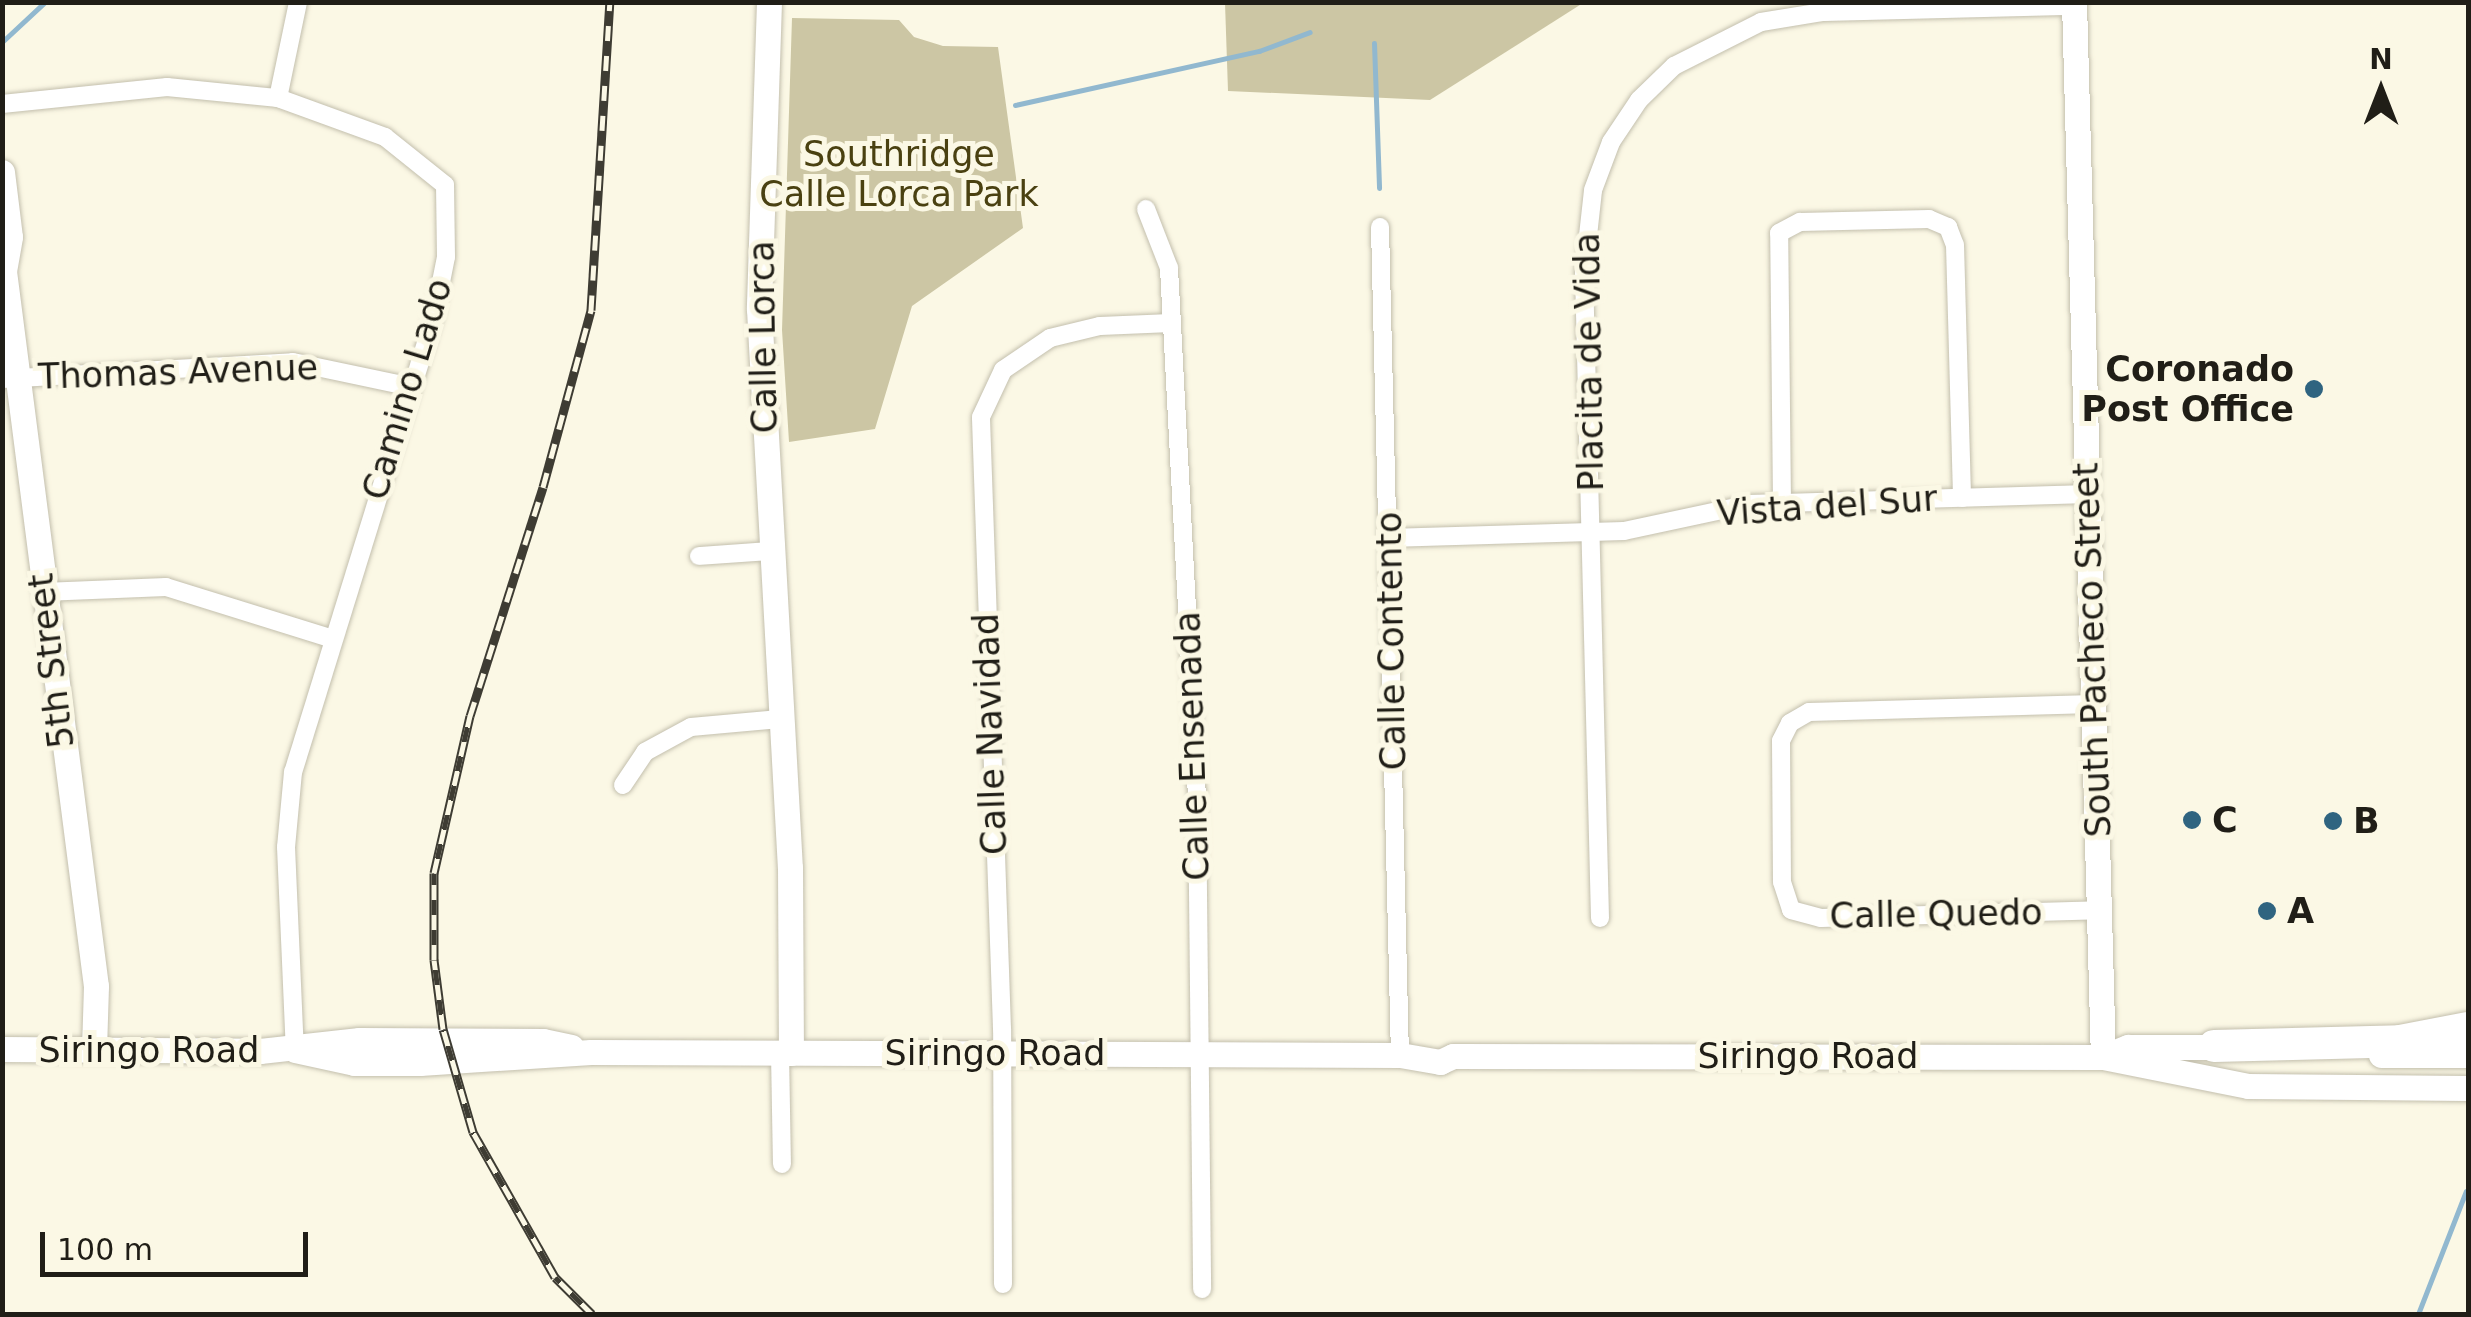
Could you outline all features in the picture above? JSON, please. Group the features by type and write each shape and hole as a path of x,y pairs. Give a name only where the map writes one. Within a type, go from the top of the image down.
{"highway":[{"path":"2214,1046 2400,1041 2468,1028"}],"street":[{"path":"278,98 298,2"},
{"name":"Calle Lorca","path":"769,2 759,272 768,551 780,720 786,1053"},
{"name":"South Pacheco Street","path":"2074,4 2103,1057"},
{"name":"Placita de Vida","path":"1600,918 1587,217 1612,142 1648,91 1717,39 1782,16 2074,4"},
{"name":"Camino Lado","path":"2,104 167,88 278,98 385,137 445,186 446,257 412,386 298,748 287,821 295,1050"},
{"name":"5th Street","path":"2,172 10,237 3,270 10,379 96,986 94,1050"},
{"name":"Calle Ensenada","path":"1146,209 1167,255 1197,797 1202,1289"},
{"path":"1782,503 1779,233 1800,222 1929,218 1948,226 1955,245 1962,498"},
{"name":"Calle Contento","path":"1380,227 1400,1056"},
{"name":"Calle Navidad","path":"1003,1284 1003,1053 981,417 1003,370 1050,338 1100,326 1171,323"},
{"name":"Thomas Avenue","path":"10,379 293,362 412,386"},
{"name":"Vista del Sur","path":"1388,538 1642,530 1723,508 1782,503 2088,494"},
{"path":"699,556 768,551"},
{"path":"42,592 166,588 330,638"},
{"name":"Calle Quedo","path":"2094,704 1809,712 1790,723 1782,741 1782,882 1791,910 1820,918 2099,910"},
{"path":"624,785 645,752 691,727 780,720"},
{"name":"Siringo Road","path":"2103,1057 2128,1047 2214,1046 2468,1055"},
{"name":"Siringo Road","path":"2,1048 295,1050 354,1063 500,1063 591,1052 1400,1056 1426,1049 1453,1056 2103,1057 2248,1086 2468,1088"},
{"path":"782,1164 786,1053"}],"green space":[{"path":"1225,2 1583,3 1430,100 1228,91"},
{"name":"Southridge Calle Lorca Park","path":"792,18 899,20 914,37 943,46 998,47 1023,228 912,306 875,429 789,442 782,330"}],"waterway":[{"path":"3,41 45,2"},
{"path":"1015,105 1259,51 1310,32"},
{"path":"1374,43 1379,188"},
{"path":"2418,1314 2466,1191"}],"railway":[{"path":"592,1314 555,1277 473,1132 443,1029 434,960 434,873 470,716 543,487 591,310 610,2"}],"place":[{"name":"Coronado Post Office","path":"2314,389"},
{"name":"C","path":"2192,820"},
{"name":"B","path":"2333,821"},
{"name":"A","path":"2267,911"}]}
